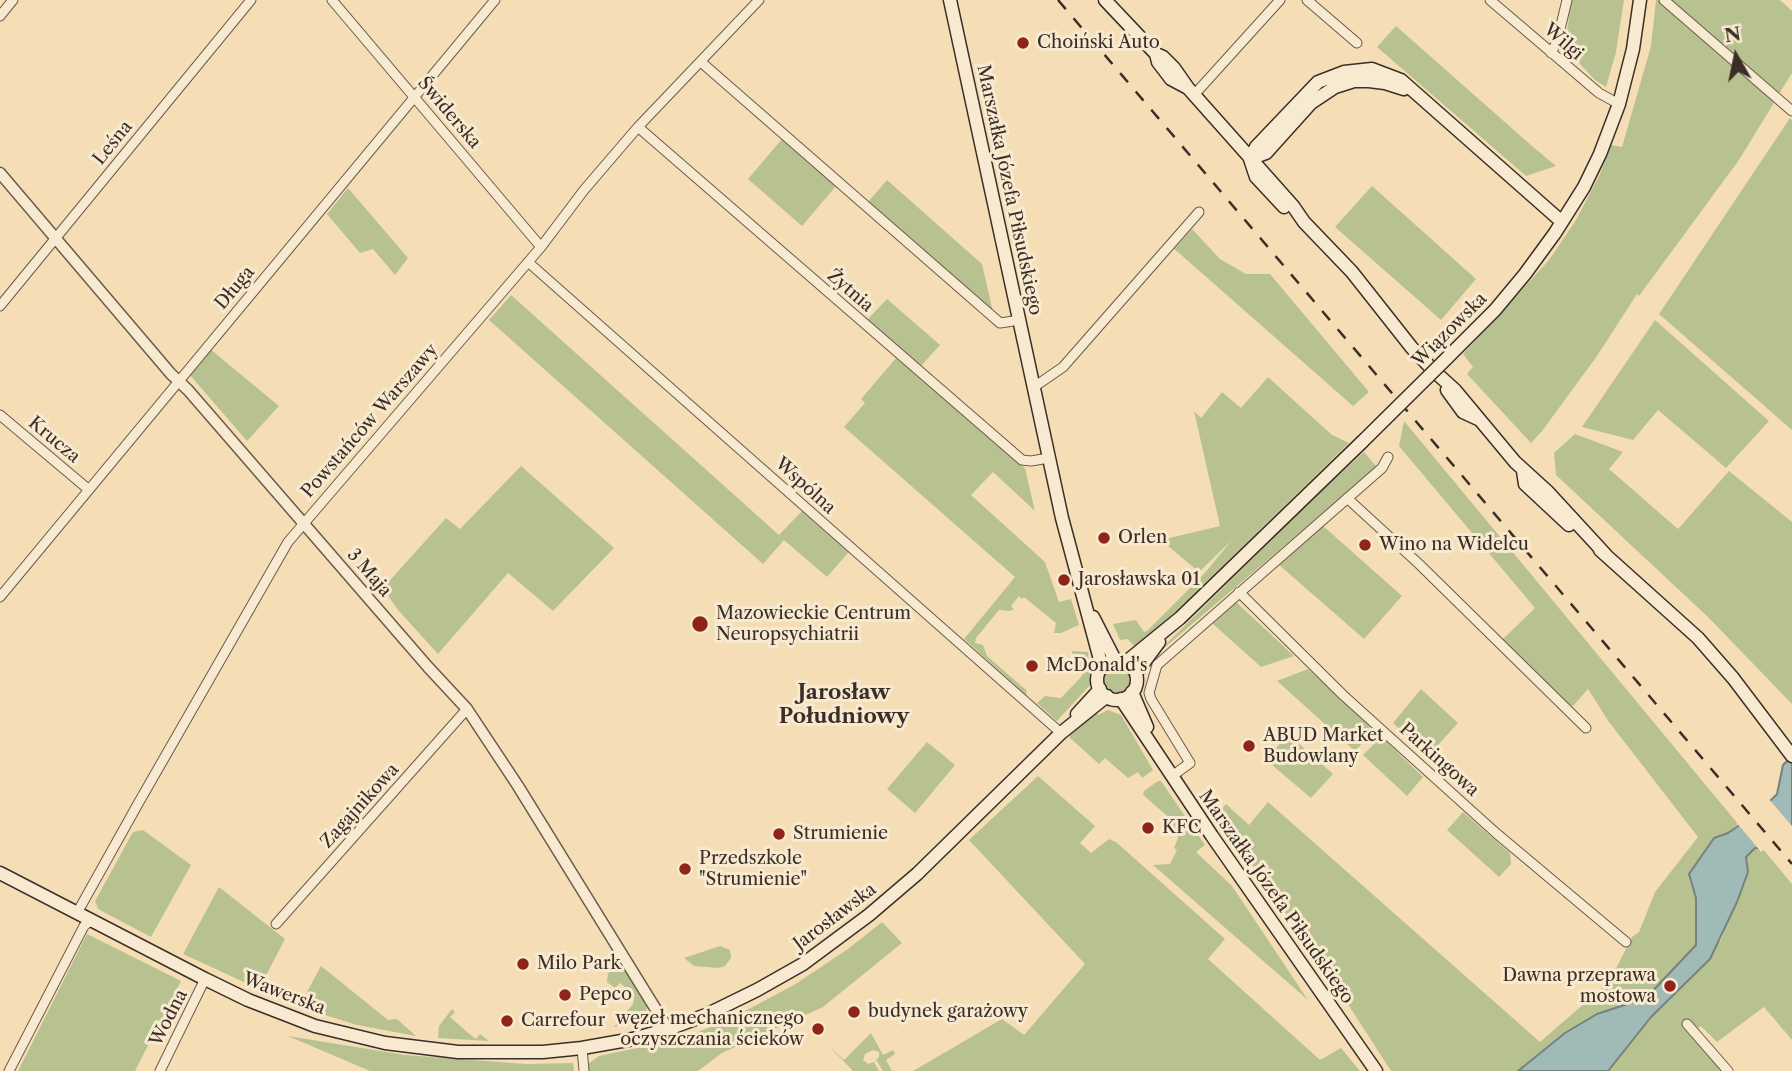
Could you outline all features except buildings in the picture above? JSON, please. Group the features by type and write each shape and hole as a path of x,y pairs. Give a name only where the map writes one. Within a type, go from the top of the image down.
{"main road":[{"name":"Marszałka Józefa Piłsudskiego","path":"950,0 1049,458 1102,667"},
{"path":"1105,0 1156,54 1169,63 1304,222 1352,272 1396,330 1463,398 1523,471 1523,480 1529,489 1699,638 1788,751"},
{"name":"Wiązowska","path":"1136,673 1180,618 1362,442 1511,292 1562,222 1600,154 1619,104 1633,49 1640,0"},
{"path":"1250,159 1256,147 1318,82 1359,69 1372,69 1401,80 1411,92 1562,222"},
{"name":"Marszałka Józefa Piłsudskiego","path":"1079,581 1120,661"},
{"name":"Wiązowska","path":"1120,661 1180,618"},
{"path":"1120,661 1136,673 1137,679 1132,692 1121,699 1103,692 1098,678 1102,667 1120,661"},
{"name":"Jarosławska","path":"582,1048 633,1039 668,1029 757,990 803,964 838,940 916,874 1103,692"},
{"name":"Marszałka Józefa Piłsudskiego","path":"1132,692 1150,741"},
{"name":"Marszałka Józefa Piłsudskiego","path":"1121,699 1376,1071"},
{"name":"Wawerska","path":"0,873 248,1000 315,1026 418,1048 500,1054 582,1048"}],"street":[{"path":"0,16 13,0"},
{"name":"Leśna","path":"0,306 251,0"},
{"name":"Świderska","path":"332,0 541,247"},
{"name":"Długa","path":"0,597 495,0"},
{"name":"Powstańców Warszawy","path":"77,913 277,558 303,524 541,247 584,190 638,127 759,0"},
{"path":"1191,91 1280,0"},
{"path":"1307,0 1357,43"},
{"name":"Wilgi","path":"1490,0 1599,93 1619,104"},
{"path":"1551,52 1557,42 1567,0"},
{"path":"1664,0 1792,111"},
{"path":"701,62 1000,324 1020,320"},
{"name":"Żytnia","path":"638,127 1021,460 1049,458"},
{"name":"3 Maja","path":"0,173 178,381 467,709 525,797 668,1029"},
{"path":"1034,387 1063,368 1199,212"},
{"name":"Wspólna","path":"528,262 1061,733"},
{"name":"Krucza","path":"0,415 88,489"},
{"path":"1172,776 1190,763 1150,699 1153,673 1167,654 1382,468 1388,457"},
{"path":"1347,498 1419,564 1586,728"},
{"name":"Parkingowa","path":"1239,592 1362,712 1496,833 1626,942"},
{"name":"Zagajnikowa","path":"276,925 467,709"},
{"path":"9,1071 90,921"},
{"name":"Wodna","path":"160,1071 205,979"},
{"path":"1688,1024 1728,1071"},
{"path":"582,1048 584,1071"}],"green space":[{"path":"1571,0 1624,0 1616,52 1606,87 1595,80 1570,53 1566,41"},
{"path":"1656,0 1660,0 1775,101 1739,160 1639,296 1637,294 1597,356 1531,443 1467,374 1473,367 1463,354 1549,260 1576,220 1600,174 1611,145 1622,147 1651,46"},
{"path":"1671,0 1780,0 1792,11 1792,73 1779,94"},
{"path":"1396,26 1556,166 1526,176 1377,47"},
{"path":"1790,118 1792,120 1792,430 1659,314"},
{"path":"782,139 836,186 802,226 748,179"},
{"path":"887,180 982,264 993,312 868,202"},
{"path":"1372,186 1476,279 1441,320 1335,227"},
{"path":"348,188 408,258 395,275 373,249 360,253 327,214"},
{"path":"1192,229 1220,259 1246,274 1270,274 1369,392 1353,406 1174,249"},
{"path":"511,295 779,535 802,511 848,552 847,554 827,577 784,540 763,564 489,320"},
{"path":"887,299 940,345 920,367 867,320"},
{"path":"1655,320 1769,421 1726,468 1658,410 1633,440 1582,427"},
{"path":"210,349 279,406 247,441 189,374"},
{"path":"897,357 1025,468 1035,511 993,472 971,495 1045,562 1059,602 1071,599 1079,625 1061,633 1054,633 1056,623 1024,597 1022,599 1019,596 1011,606 1014,609 999,610 976,638 975,643 983,645 987,656 1026,690 1027,696 964,639 1015,577 844,427 865,403 861,399"},
{"path":"1268,377 1332,435 1349,443 1139,647 1128,639 1120,640 1113,624 1136,620 1144,632 1147,631 1203,575 1232,540 1199,572 1161,540 1220,526 1194,411 1201,418 1222,392 1241,408"},
{"path":"1404,421 1738,824 1728,833 1714,838 1690,873 1696,898 1696,944 1646,998 1597,1014 1565,1033 1518,1071 1391,1071 1337,987 1217,814 1226,804 1249,825 1268,802 1540,1042 1609,982 1632,937 1639,932 1655,892 1698,837 1609,722 1588,689 1572,707 1502,640 1535,608 1399,446"},
{"path":"1575,434 1623,452 1609,469 1678,529 1729,471 1792,522 1792,704 1708,617 1556,475 1554,453"},
{"path":"1364,452 1377,467 1151,659 1316,496"},
{"path":"521,466 614,548 553,611 508,573 438,654 398,610 383,588 446,518 460,529"},
{"path":"1322,525 1402,596 1364,639 1278,564"},
{"path":"1235,601 1294,656 1261,667 1212,623"},
{"path":"1072,651 1088,652 1091,684 1057,721 1037,703 1045,696 1061,698 1082,676 1083,671 1076,669"},
{"path":"1117,666 1126,670 1130,679 1126,688 1117,692 1108,688 1104,679 1108,670"},
{"path":"1308,669 1369,725 1370,735 1355,751 1277,681"},
{"path":"1421,689 1458,723 1428,756 1393,723"},
{"path":"1108,710 1121,715 1153,770 1142,778 1138,772 1128,778 1105,758 1099,764 1070,738 1070,731 1095,711 1098,715"},
{"path":"1288,734 1333,774 1311,798 1266,760"},
{"path":"1386,741 1423,777 1407,796 1363,755 1376,742"},
{"path":"927,742 955,765 915,813 887,789"},
{"path":"1038,776 1095,826 1080,843 1091,853 1109,839 1116,842 1225,939 1208,959 1320,1060 1341,1048 1360,1071 913,1071 1002,1019 1024,1035 1085,964 969,840"},
{"path":"1161,781 1205,845 1196,852 1232,886 1308,1000 1153,865 1170,864 1177,850 1174,848 1178,838 1172,820 1143,795 1144,791"},
{"path":"1463,812 1510,853 1511,864 1499,877 1447,830"},
{"path":"143,830 191,865 151,937 98,909 95,901 133,832"},
{"path":"1755,848 1762,848 1792,884 1792,1040 1764,1007 1717,1042 1701,1026 1692,1033 1723,1071 1608,1071 1651,1017 1721,940 1748,872 1746,857"},
{"path":"219,887 285,939 259,989 183,954"},
{"path":"882,922 902,943 823,1007 722,1053 698,1071 588,1071 588,1064 599,1056 680,1039 726,1021 794,985 848,949"},
{"path":"87,934 181,981 135,1071 18,1071"},
{"path":"720,946 730,950 731,958 725,966 694,966 684,958"},
{"path":"321,966 388,1020 397,1019 416,1036 357,1025 299,1007"},
{"path":"616,968 631,976 648,1005 642,1022 614,1027 634,999 630,996 632,993 620,983 615,988 607,982 608,973"},
{"path":"452,1009 455,1012 450,1017 467,1032 476,1039 480,1034 489,1041 438,1038 439,1026"},
{"path":"871,1033 883,1055 893,1050 895,1054 886,1060 892,1071 883,1071 876,1060 879,1052 873,1050 865,1054 863,1060 868,1064 874,1062 879,1071 853,1071 827,1044 844,1060"},
{"path":"288,1036 405,1055 526,1064 573,1063 574,1071 370,1071"}],"water":[{"path":"1792,756 1792,825 1762,848 1755,848 1746,857 1748,872 1710,959 1651,1017 1608,1071 1518,1071 1565,1033 1597,1014 1646,998 1696,945 1696,898 1689,874 1714,838 1728,833 1761,810 1777,794 1783,765"}],"pier":[{"path":"1768,798 1792,826 1792,830 1761,852 1736,822"}],"railway":[{"path":"1058,0 1792,864"}],"place":[{"name":"Choiński Auto","path":"1023,43"},
{"name":"Orlen","path":"1104,538"},
{"name":"Wino na Widelcu","path":"1365,545"},
{"name":"Jarosławska 01","path":"1064,580"},
{"name":"Mazowieckie Centrum Neuropsychiatrii","path":"700,624"},
{"name":"McDonald's","path":"1032,666"},
{"name":"ABUD Market Budowlany","path":"1249,746"},
{"name":"KFC","path":"1148,828"},
{"name":"Strumienie","path":"779,834"},
{"name":"Przedszkole \"Strumienie\"","path":"685,869"},
{"name":"Milo Park","path":"523,964"},
{"name":"Dawna przeprawa mostowa","path":"1670,986"},
{"name":"Pepco","path":"565,995"},
{"name":"budynek garażowy","path":"854,1012"},
{"name":"Carrefour","path":"507,1021"},
{"name":"węzeł mechanicznego oczyszczania ścieków","path":"818,1029"}],"district":[{"name":"Jarosław Południowy","path":"844,705"}]}
